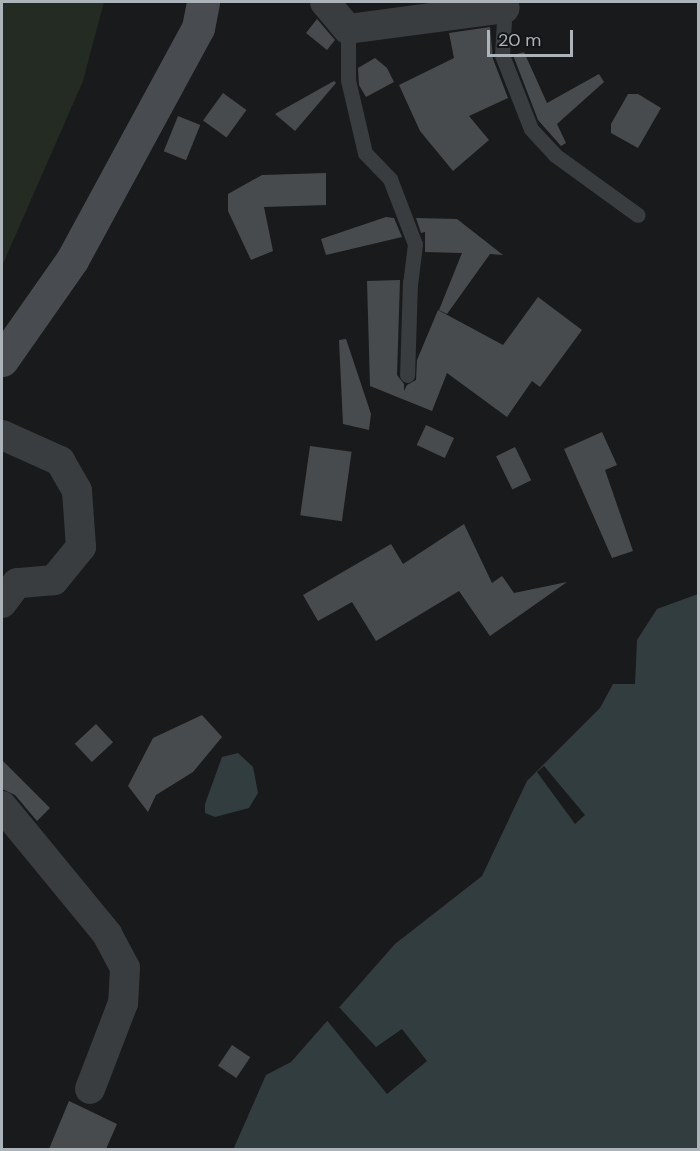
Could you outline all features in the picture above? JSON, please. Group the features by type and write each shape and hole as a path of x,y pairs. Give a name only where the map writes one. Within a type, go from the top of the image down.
{"main road":[{"path":"2,360 77,250 198,28 202,2"}],"street":[{"path":"325,2 348,29 505,5"},
{"path":"2,435 60,461 77,491 81,547 54,580 17,584 2,603"},
{"path":"2,806 107,934 125,968 123,1003 90,1089"}],"lane":[{"path":"505,5 502,55 531,129 555,155 638,215"},
{"path":"348,29 348,80 365,153 390,179 415,244 410,282 406,375"}],"shaded area":[{"path":"2,2 104,2 83,81 2,266"},
{"path":"698,594 698,1149 233,1150 266,1075 291,1062 395,944 482,876 527,781 600,708 613,684 635,684 637,640 657,609"},
{"path":"238,753 253,767 258,793 249,808 215,817 205,813 205,804 222,757"}],"pier":[{"path":"544,766 585,815 575,824 537,772"},
{"path":"337,1005 376,1047 402,1029 427,1061 387,1094 325,1018"}],"building":[{"path":"317,19 335,40 327,50 306,33"},
{"path":"490,27 493,59 508,98 469,116 489,140 453,171 420,131 399,85 454,58 449,33"},
{"path":"524,52 547,103 599,74 604,82 557,124 566,143 561,146 538,120 513,55"},
{"path":"375,58 387,68 394,82 366,97 359,85 358,68"},
{"path":"334,81 336,83 295,131 275,114"},
{"path":"223,93 246,110 226,138 203,121"},
{"path":"628,94 638,94 661,108 638,148 611,133 611,124"},
{"path":"178,116 200,125 186,160 164,151"},
{"path":"326,173 326,205 264,207 273,251 251,260 228,211 228,194 262,175"},
{"path":"386,217 394,218 402,237 326,255 321,239"},
{"path":"416,218 457,219 503,255 490,254 447,314 439,310 462,253 425,252 425,232 421,233"},
{"path":"400,280 397,375 404,384 404,391 407,385 416,380 417,360 438,310 503,345 538,297 582,330 540,387 532,381 507,417 447,373 432,411 370,386 367,281"},
{"path":"346,339 371,414 369,430 343,424 339,340"},
{"path":"426,425 454,438 445,458 417,445"},
{"path":"602,432 617,465 605,470 633,551 612,558 564,449"},
{"path":"310,446 352,452 342,521 300,515"},
{"path":"515,447 531,480 512,489 496,456"},
{"path":"464,524 492,583 502,576 514,593 567,582 490,636 459,591 376,641 352,602 318,621 303,595 391,544 403,564"},
{"path":"202,715 222,737 193,772 156,795 148,812 128,786 153,738"},
{"path":"96,724 113,742 92,762 75,744"},
{"path":"2,760 50,808 37,821 15,795 2,789"},
{"path":"232,1045 250,1057 236,1078 218,1066"},
{"path":"69,1101 117,1124 106,1149 49,1149"}]}
